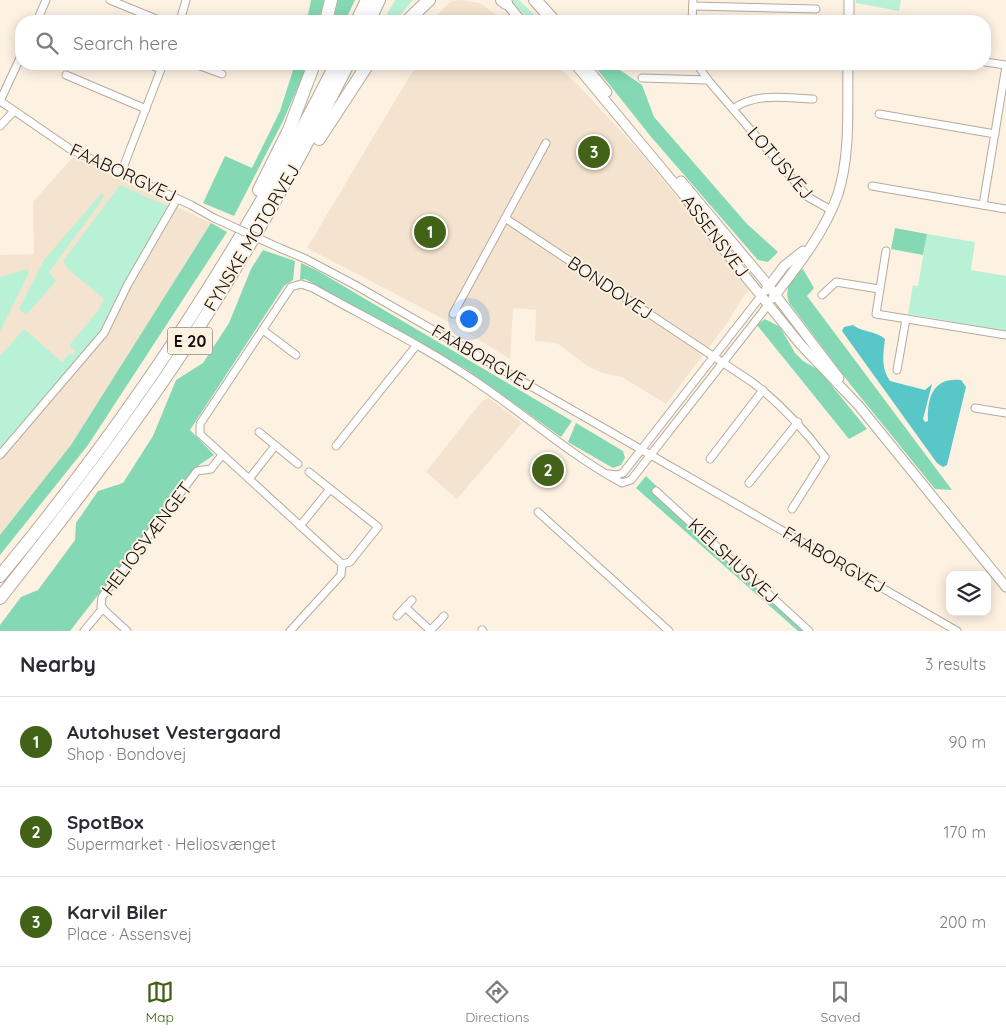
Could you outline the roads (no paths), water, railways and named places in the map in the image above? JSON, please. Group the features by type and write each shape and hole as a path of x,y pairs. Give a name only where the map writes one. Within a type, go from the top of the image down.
{"highway":[{"path":"327,15 331,0"},
{"path":"359,15 367,0"},
{"path":"372,15 379,0"},
{"path":"406,15 418,0"},
{"path":"413,15 429,0"},
{"path":"535,0 549,15"},
{"path":"176,341 200,294 265,180 289,130 312,70"},
{"name":"FYNSKE MOTORVEJ","path":"0,576 65,496 120,422 176,341 252,218 333,70"},
{"name":"FYNSKE MOTORVEJ","path":"0,598 70,509 153,395 193,336 262,224 345,70"},
{"path":"262,224 292,183 339,105 364,70"}],"main road":[{"path":"527,0 541,15"},
{"path":"848,15 849,0"},
{"path":"504,1 516,15"},
{"name":"ASSENSVEJ","path":"580,70 765,291"},
{"name":"ASSENSVEJ","path":"589,70 772,300 802,337 830,366 859,406 1006,587"},
{"path":"772,300 811,245 831,210 841,181 846,153 848,70"},
{"path":"765,291 784,266 811,245"},
{"name":"ASSENSVEJ","path":"772,300 801,345 859,406"},
{"name":"ASSENSVEJ","path":"979,556 1006,594"}],"street":[{"path":"40,15 46,0"},
{"path":"110,0 146,15"},
{"path":"182,15 186,0"},
{"path":"693,3 816,9"},
{"path":"984,205 995,134 1004,94 1006,66 991,63"},
{"path":"0,101 15,69"},
{"path":"122,173 161,70"},
{"path":"211,70 222,74"},
{"name":"LOTUSVEJ","path":"701,70 808,197 831,210"},
{"path":"66,75 146,109"},
{"path":"642,78 708,80"},
{"name":"LOTUSVEJ","path":"733,109 742,103 758,98 813,99"},
{"name":"FAABORGVEJ","path":"0,101 13,112 70,149 214,218 306,259 356,285 957,631"},
{"path":"0,126 13,112"},
{"path":"879,114 995,134"},
{"path":"453,314 546,143"},
{"path":"872,186 1006,209"},
{"path":"0,455 104,333 128,284 177,199"},
{"name":"BONDOVEJ","path":"505,218 763,390 798,422 825,457 792,509"},
{"path":"886,251 876,314 1006,335"},
{"path":"822,295 836,282 879,289"},
{"path":"342,564 200,434 200,424 291,287 301,284 416,346 488,389 562,446 622,483 627,482 651,455 721,362 772,300"},
{"path":"606,474 617,475 622,473 765,291"},
{"path":"897,370 906,319"},
{"path":"263,330 296,355"},
{"path":"336,446 416,346"},
{"path":"710,459 763,390"},
{"path":"975,408 1006,413"},
{"path":"749,483 798,422"},
{"path":"258,432 298,464"},
{"path":"249,480 275,446"},
{"name":"HELIOSVÆNGET","path":"84,631 102,608 102,598 197,471 211,468 222,455"},
{"path":"309,472 378,527 350,562 342,564"},
{"path":"300,526 330,489"},
{"name":"KIELSHUSVEJ","path":"656,491 810,631"},
{"path":"538,512 669,631"},
{"path":"290,631 341,575 342,564"},
{"path":"397,616 412,600"},
{"path":"405,607 431,631 444,616"},
{"name":"HELIOSVÆNGET","path":"102,608 127,631"}],"water":[{"path":"853,325 885,339 884,366 890,381 925,390 932,384 923,419 925,422 928,421 931,396 938,385 952,380 961,380 966,387 947,465 943,467 937,463 842,331 844,327"}],"place":[{"name":"Karvil Biler","path":"594,152"},
{"name":"Autohuset Vestergaard","path":"430,232"},
{"name":"SpotBox","path":"548,470"}]}
